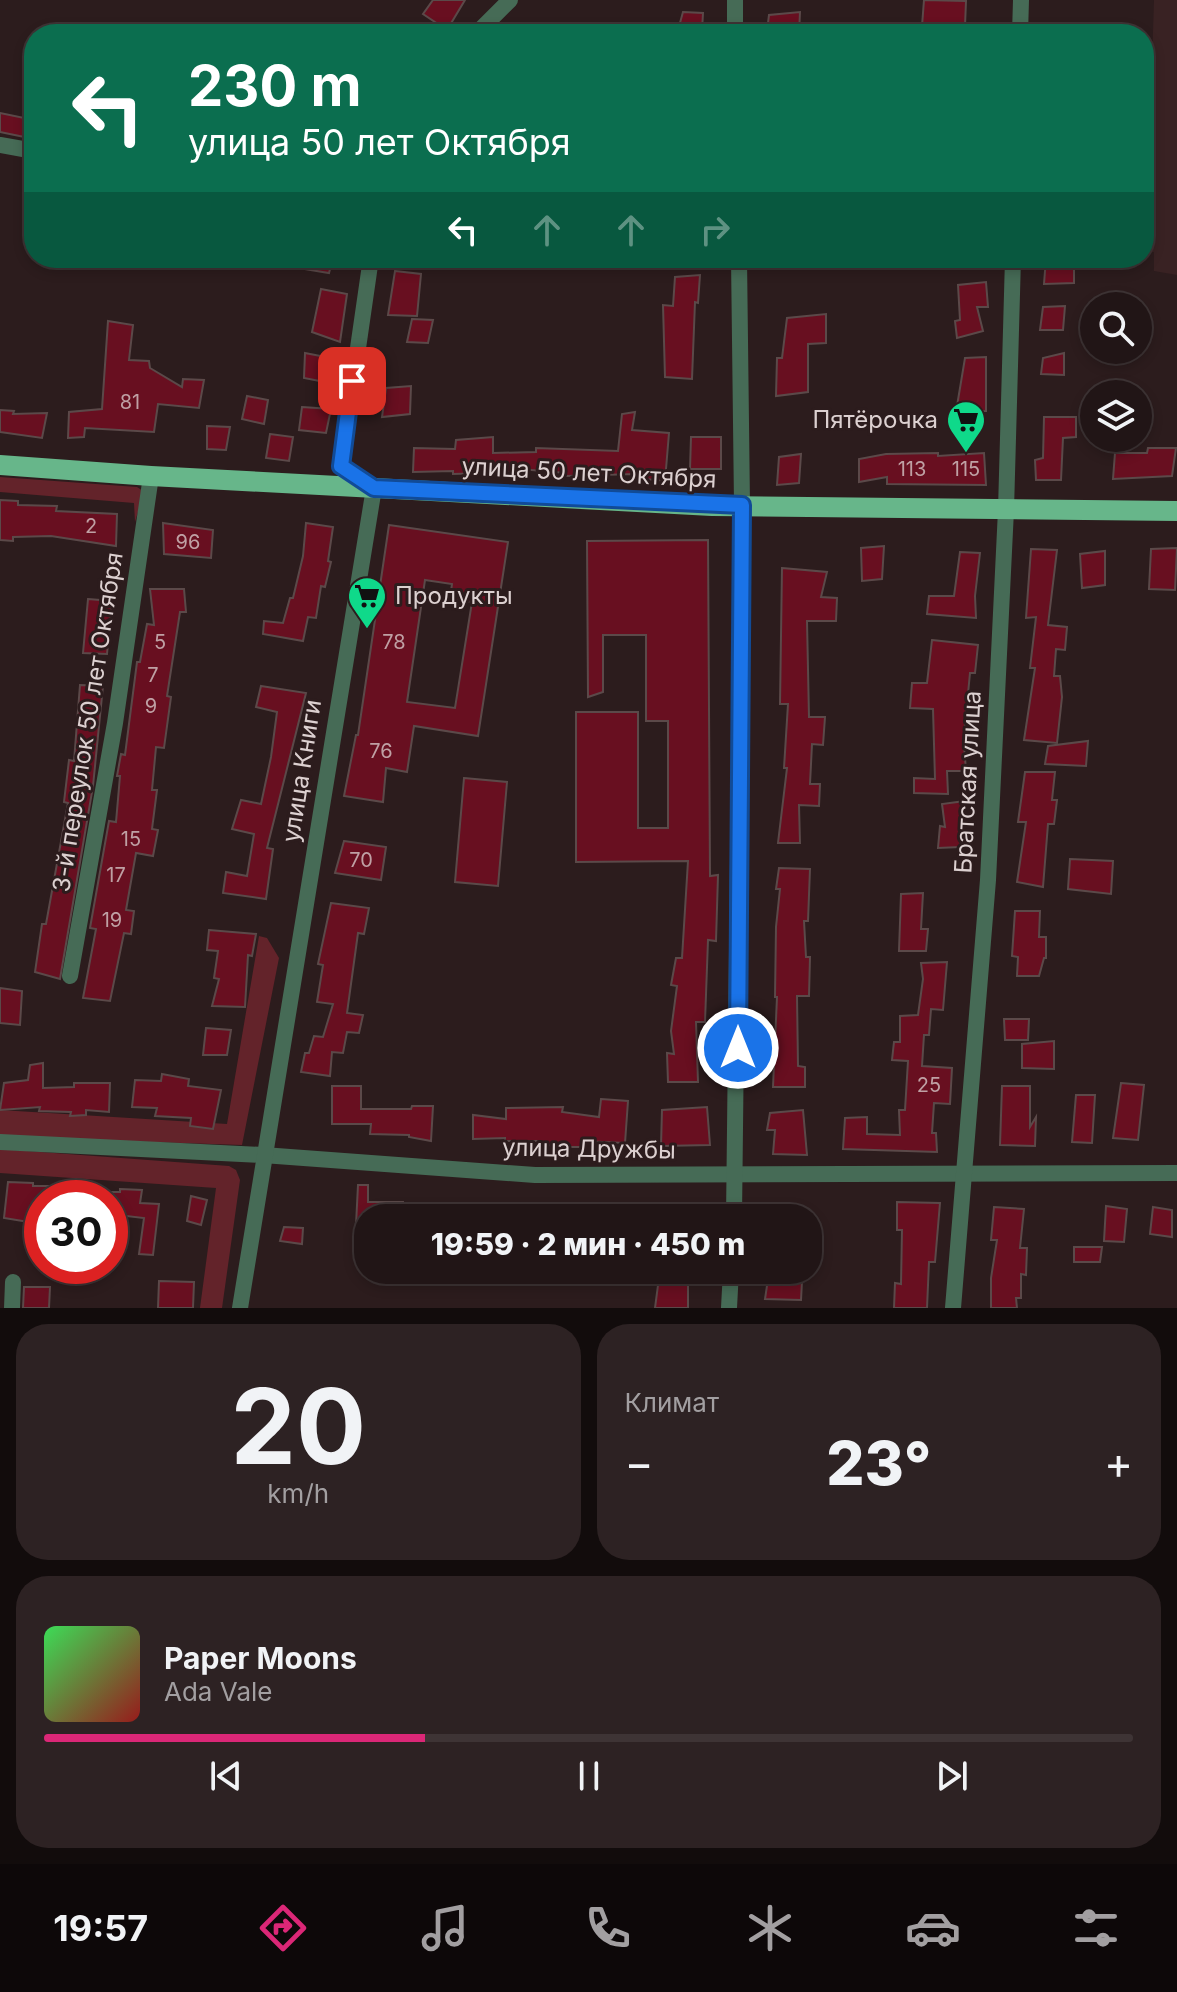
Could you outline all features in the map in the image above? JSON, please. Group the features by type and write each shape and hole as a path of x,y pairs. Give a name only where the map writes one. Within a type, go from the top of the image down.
{"main road":[{"name":"улица 50 лет Октября","path":"0,465 151,476 742,505 1177,511"}],"street":[{"path":"486,24 510,0"},
{"path":"735,0 735,24"},
{"path":"1020,24 1021,0"},
{"path":"0,145 24,149"},
{"path":"370,268 341,466 374,488"},
{"path":"735,1204 742,505 739,268"},
{"name":"Братская улица","path":"953,1308 988,880 1006,510 1013,268"},
{"name":"3-й переулок 50 лет Октября","path":"70,976 115,723 151,476"},
{"name":"улица Книги","path":"240,1308 374,488"},
{"name":"улица Дружбы","path":"0,1142 263,1155 535,1175 1177,1173"},
{"path":"12,1308 13,1282"},
{"path":"729,1308 730,1284"}],"shaded area":[{"path":"1154,0 1177,0 1177,275 1154,271"},
{"path":"0,477 137,487 143,495 135,522 134,503 0,492"},
{"path":"259,936 267,938 279,958 242,1145 0,1137 0,1110 227,1124"},
{"path":"0,1149 229,1166 236,1170 240,1180 222,1308 200,1308 216,1188 0,1173"}],"building":[{"path":"433,0 465,0 451,24 438,24 423,14"},
{"path":"924,0 966,1 965,24 922,24"},
{"path":"683,12 703,13 702,24 680,24"},
{"path":"800,12 799,24 768,24 769,15"},
{"path":"0,113 24,118 24,137 0,132"},
{"path":"304,268 330,268 329,273"},
{"path":"1045,268 1074,268 1074,283 1044,284"},
{"path":"395,271 421,274 417,316 388,315"},
{"path":"700,275 698,303 695,302 692,379 665,377 663,305 673,306 675,277"},
{"path":"986,282 988,307 977,307 983,331 957,338 955,321 960,320 958,285"},
{"path":"321,289 347,294 340,342 312,332"},
{"path":"1065,306 1063,330 1040,330 1043,307"},
{"path":"826,314 826,343 808,344 808,392 776,396 777,358 782,358 787,318"},
{"path":"412,319 433,320 428,343 407,342"},
{"path":"108,321 133,325 129,360 149,361 150,368 182,387 183,379 204,380 199,408 158,404 154,432 85,428 84,437 68,438 69,412 102,409"},
{"path":"305,353 336,359 330,383 304,378"},
{"path":"1064,353 1064,375 1041,374 1043,358"},
{"path":"986,357 986,411 956,412 965,358"},
{"path":"411,386 410,414 382,417 386,388"},
{"path":"247,396 268,400 264,424 242,419"},
{"path":"302,407 331,409 326,433 299,430"},
{"path":"0,410 14,411 13,414 47,413 42,438 0,432"},
{"path":"635,412 632,430 669,433 665,481 635,478 635,474 566,476 566,473 520,469 520,472 453,474 453,471 413,472 414,448 455,449 456,440 493,437 493,453 536,452 536,448 618,451 622,414"},
{"path":"1044,417 1076,417 1076,437 1063,438 1061,480 1036,480 1035,460 1043,458"},
{"path":"207,426 230,427 226,450 207,449"},
{"path":"270,434 293,437 289,461 266,458"},
{"path":"691,437 721,437 721,469 690,469"},
{"path":"1152,448 1176,448 1172,476 1113,479 1115,453 1152,452"},
{"path":"938,453 938,456 984,453 986,485 887,484 887,477 859,482 859,459 886,454"},
{"path":"801,454 799,483 777,485 779,457"},
{"path":"0,500 18,501 18,505 57,506 56,511 117,514 116,546 51,536 0,540"},
{"path":"163,523 213,530 211,558 164,554"},
{"path":"306,523 333,527 328,561 331,562 325,587 321,586 316,618 308,617 303,641 263,634 264,621 283,623 290,598 293,598 303,556"},
{"path":"389,525 508,542 478,736 414,726 407,772 386,768 383,802 344,796 358,735","holes":["425,580 452,584 450,599 472,602 455,708 407,702"]},
{"path":"708,540 710,876 718,875 716,941 708,940 705,1022 696,1022 698,1082 668,1082 667,1053 674,1054 671,1031 677,986 671,985 676,958 682,958 688,861 576,862 576,712 638,712 638,828 668,828 668,721 646,721 646,635 603,635 603,692 588,697 587,541"},
{"path":"884,546 882,579 862,581 861,548"},
{"path":"1177,548 1175,590 1149,589 1151,549"},
{"path":"1031,549 1057,550 1048,625 1067,627 1065,650 1056,649 1054,676 1060,676 1062,697 1057,743 1024,740 1035,668 1030,668 1036,617 1026,618"},
{"path":"1105,551 1105,585 1082,588 1080,554"},
{"path":"960,552 980,553 976,618 927,614 929,596 954,596"},
{"path":"782,568 827,572 821,597 837,598 836,621 807,621 809,717 825,717 823,745 812,744 810,784 820,784 819,806 799,805 800,843 778,843 787,768 784,768 788,704 780,704"},
{"path":"150,589 184,589 186,612 180,612 167,696 171,697 164,748 156,747 152,790 157,790 152,829 158,830 153,856 136,853 126,910 134,911 131,934 124,933 110,1001 83,998 96,929 90,928 109,821 116,822 120,776 117,776 121,754 125,755 137,662 140,662 147,624 154,625"},
{"path":"88,599 112,601 107,654 83,653"},
{"path":"932,640 978,645 975,673 970,673 965,725 968,726 968,745 964,744 966,771 947,771 948,794 914,793 914,778 935,779 933,709 910,708 912,683 927,683"},
{"path":"80,685 103,686 93,786 60,979 35,972 68,803 64,802 69,760 74,761"},
{"path":"261,686 306,693 267,848 273,849 266,899 223,893 226,872 247,876 254,834 232,829 241,800 261,804 271,757 277,712 256,707"},
{"path":"1088,741 1086,766 1045,764 1048,746"},
{"path":"1025,772 1055,772 1052,800 1057,800 1054,824 1048,824 1043,887 1017,882 1026,822 1018,822"},
{"path":"464,778 507,782 498,886 455,882"},
{"path":"965,801 960,847 938,848 940,826 945,827 942,804"},
{"path":"344,841 386,847 381,880 335,873"},
{"path":"1070,859 1113,861 1111,894 1068,889"},
{"path":"779,868 810,869 808,921 804,921 806,957 810,957 809,996 797,996 798,1066 805,1067 805,1087 773,1087 776,927 780,889 776,889"},
{"path":"923,893 921,929 928,929 926,951 899,951 901,894"},
{"path":"331,903 369,908 364,934 358,933 347,1013 363,1015 359,1033 347,1032 343,1053 332,1052 330,1076 301,1072 305,1053 309,1053 314,1036 323,1037 333,1004 317,1002 323,965 318,964"},
{"path":"1015,911 1040,911 1039,937 1046,937 1046,958 1039,976 1017,976 1018,957 1012,956"},
{"path":"209,930 256,934 252,956 248,955 245,1007 212,1006 219,979 214,978 218,951 207,950"},
{"path":"947,962 943,1010 931,1009 929,1035 924,1035 922,1066 952,1068 950,1104 934,1103 932,1133 936,1133 937,1152 843,1149 845,1118 867,1117 867,1134 900,1135 899,1110 905,1110 908,1061 892,1060 894,1042 900,1042 900,1016 918,1015 923,979 921,963"},
{"path":"0,988 22,991 20,1025 0,1023"},
{"path":"1004,1019 1029,1019 1028,1040 1005,1040"},
{"path":"206,1028 231,1030 227,1055 203,1055"},
{"path":"1054,1041 1054,1069 1022,1068 1022,1044"},
{"path":"43,1063 43,1088 74,1087 74,1083 110,1083 109,1112 86,1110 86,1115 70,1116 71,1112 39,1111 40,1107 0,1110 4,1083 28,1080 30,1065"},
{"path":"162,1074 189,1079 188,1086 221,1090 213,1129 190,1126 191,1118 155,1116 157,1108 132,1107 135,1080 161,1081"},
{"path":"1121,1083 1144,1085 1138,1140 1113,1138"},
{"path":"332,1086 361,1086 361,1109 433,1106 431,1141 409,1135 370,1134 371,1124 332,1124"},
{"path":"1002,1086 1030,1086 1030,1127 1036,1117 1035,1146 1000,1145"},
{"path":"1076,1095 1095,1095 1092,1143 1072,1142"},
{"path":"601,1099 628,1101 625,1143 582,1141 581,1147 566,1147 538,1144 538,1141 505,1141 505,1138 473,1139 473,1115 506,1119 506,1108 563,1107 562,1112 599,1117"},
{"path":"707,1107 710,1145 661,1146 662,1110"},
{"path":"803,1110 807,1155 773,1154 775,1130 767,1130 770,1113"},
{"path":"8,1182 24,1183 24,1221 4,1218"},
{"path":"358,1185 368,1185 368,1202 403,1204 357,1204"},
{"path":"128,1189 142,1190 140,1203 159,1204 153,1255 139,1254 144,1218 128,1216"},
{"path":"191,1196 207,1200 201,1225 187,1221"},
{"path":"897,1202 940,1203 935,1262 929,1262 927,1308 894,1308 895,1283 901,1284 902,1230 897,1230"},
{"path":"1106,1206 1127,1209 1124,1242 1104,1241"},
{"path":"994,1207 1024,1209 1020,1248 1027,1248 1026,1275 1021,1274 1021,1298 1016,1298 1017,1308 991,1308 991,1278 997,1240 991,1240"},
{"path":"1153,1207 1172,1210 1172,1237 1150,1234"},
{"path":"284,1227 303,1228 302,1244 280,1241"},
{"path":"1074,1247 1102,1247 1100,1262 1074,1262"},
{"path":"159,1281 194,1282 193,1308 158,1308"},
{"path":"658,1284 688,1284 688,1308 655,1308"},
{"path":"767,1284 802,1284 801,1300 765,1299"},
{"path":"24,1287 50,1287 49,1308 23,1308"}],"place":[{"name":"Пятёрочка","path":"966,454"},
{"name":"Продукты","path":"367,630"}],"route":[{"path":"352,381 341,466 374,488 742,505 738,1048"}]}
